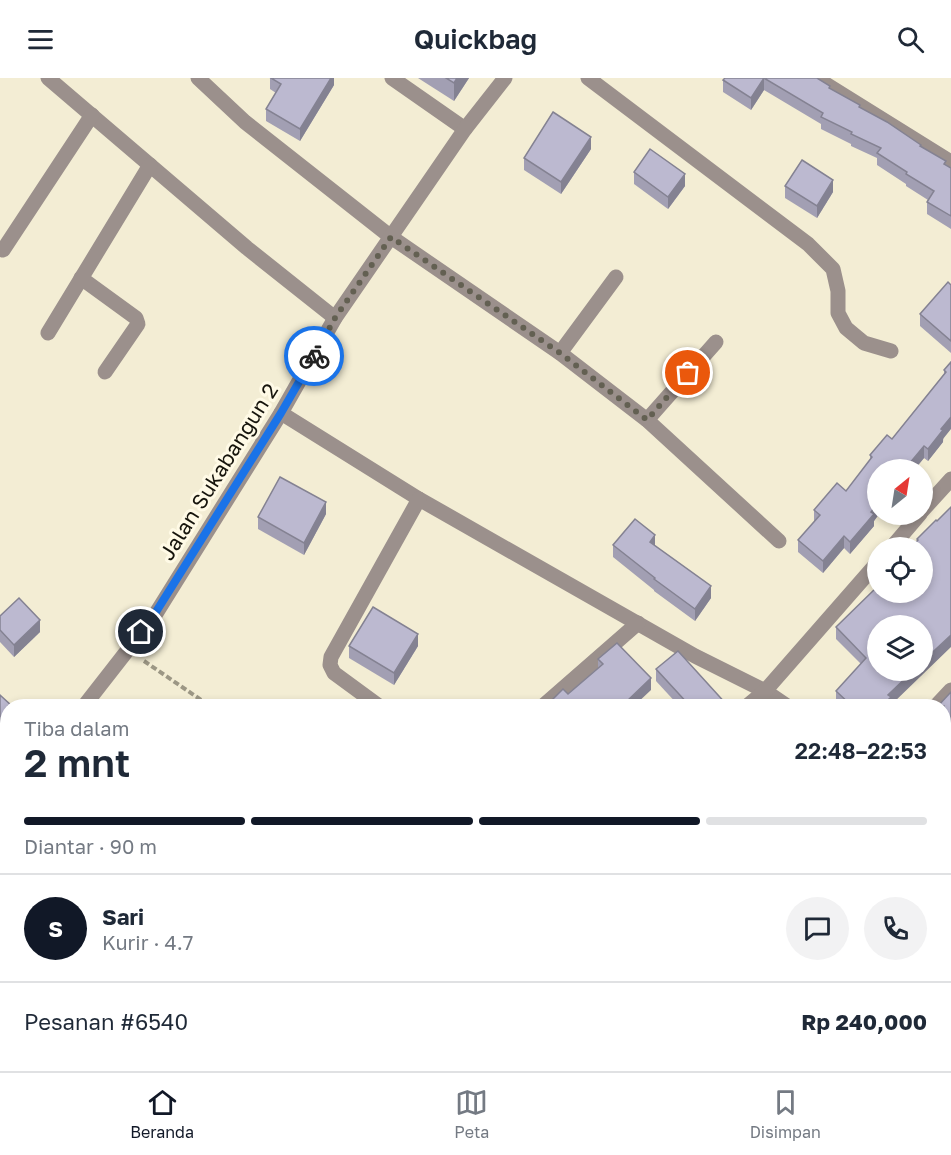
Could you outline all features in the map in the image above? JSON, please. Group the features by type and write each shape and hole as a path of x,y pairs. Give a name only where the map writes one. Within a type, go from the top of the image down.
{"street":[{"path":"48,78 247,248 335,318"},
{"path":"198,78 245,122 391,237 560,353 647,420 779,541"},
{"path":"392,78 465,129"},
{"name":"Jalan Sukabangun 2","path":"89,699 154,615 281,413 335,318 465,129 505,78"},
{"path":"588,78 808,244 832,269 838,291 838,313 846,328 864,343 891,351"},
{"path":"816,78 951,162"},
{"path":"3,250 92,115"},
{"path":"48,333 150,165"},
{"path":"560,353 616,277"},
{"path":"81,278 138,321 105,372"},
{"path":"647,420 716,342"},
{"path":"281,413 419,499 696,656 777,699"},
{"path":"933,498 951,478"},
{"path":"369,699 334,673 330,665 331,657 419,499"},
{"path":"900,537 911,525"},
{"path":"755,699 765,691 867,575"},
{"path":"551,699 638,623"}],"path":[{"path":"127,650 200,699"}],"building":[{"path":"271,78 331,78 300,129 266,109 281,84"},
{"path":"446,78 457,78 454,83"},
{"path":"725,78 764,78 751,98 723,80"},
{"path":"764,78 817,78 830,86 829,88 860,105 859,107 887,122 920,146 946,161 944,164 951,168 951,216 927,202 934,191 877,153 881,148 821,117 823,113"},
{"path":"553,112 591,137 561,182 524,158"},
{"path":"650,149 685,174 668,197 634,172"},
{"path":"802,160 833,180 817,206 785,186"},
{"path":"948,282 951,285 951,341 920,314"},
{"path":"951,362 951,417 928,449 924,446 913,459 870,459 870,455 887,435 892,439 946,372 944,370"},
{"path":"867,464 867,522 850,542 844,536 823,561 798,540 820,515 814,510 837,483 846,491"},
{"path":"280,477 326,502 304,543 258,517"},
{"path":"951,507 951,635 933,652 933,615 867,615 867,681 903,681 888,695 891,697 889,699 845,699 836,691 866,658 836,627 867,597 867,603 933,603 933,537 919,537"},
{"path":"635,519 655,535 650,542 711,586 695,609 613,545"},
{"path":"19,598 40,620 14,645 0,630 0,616"},
{"path":"373,607 418,634 394,673 349,646"},
{"path":"617,643 651,678 629,699 553,699 563,689 568,694 603,664 598,659"},
{"path":"678,651 722,699 684,699 656,669"},
{"path":"951,692 951,699 944,699"}],"way so far":[{"path":"314,356 335,318 391,237 560,353 647,420 688,373"}],"route":[{"path":"141,632 281,413 314,356"}]}
